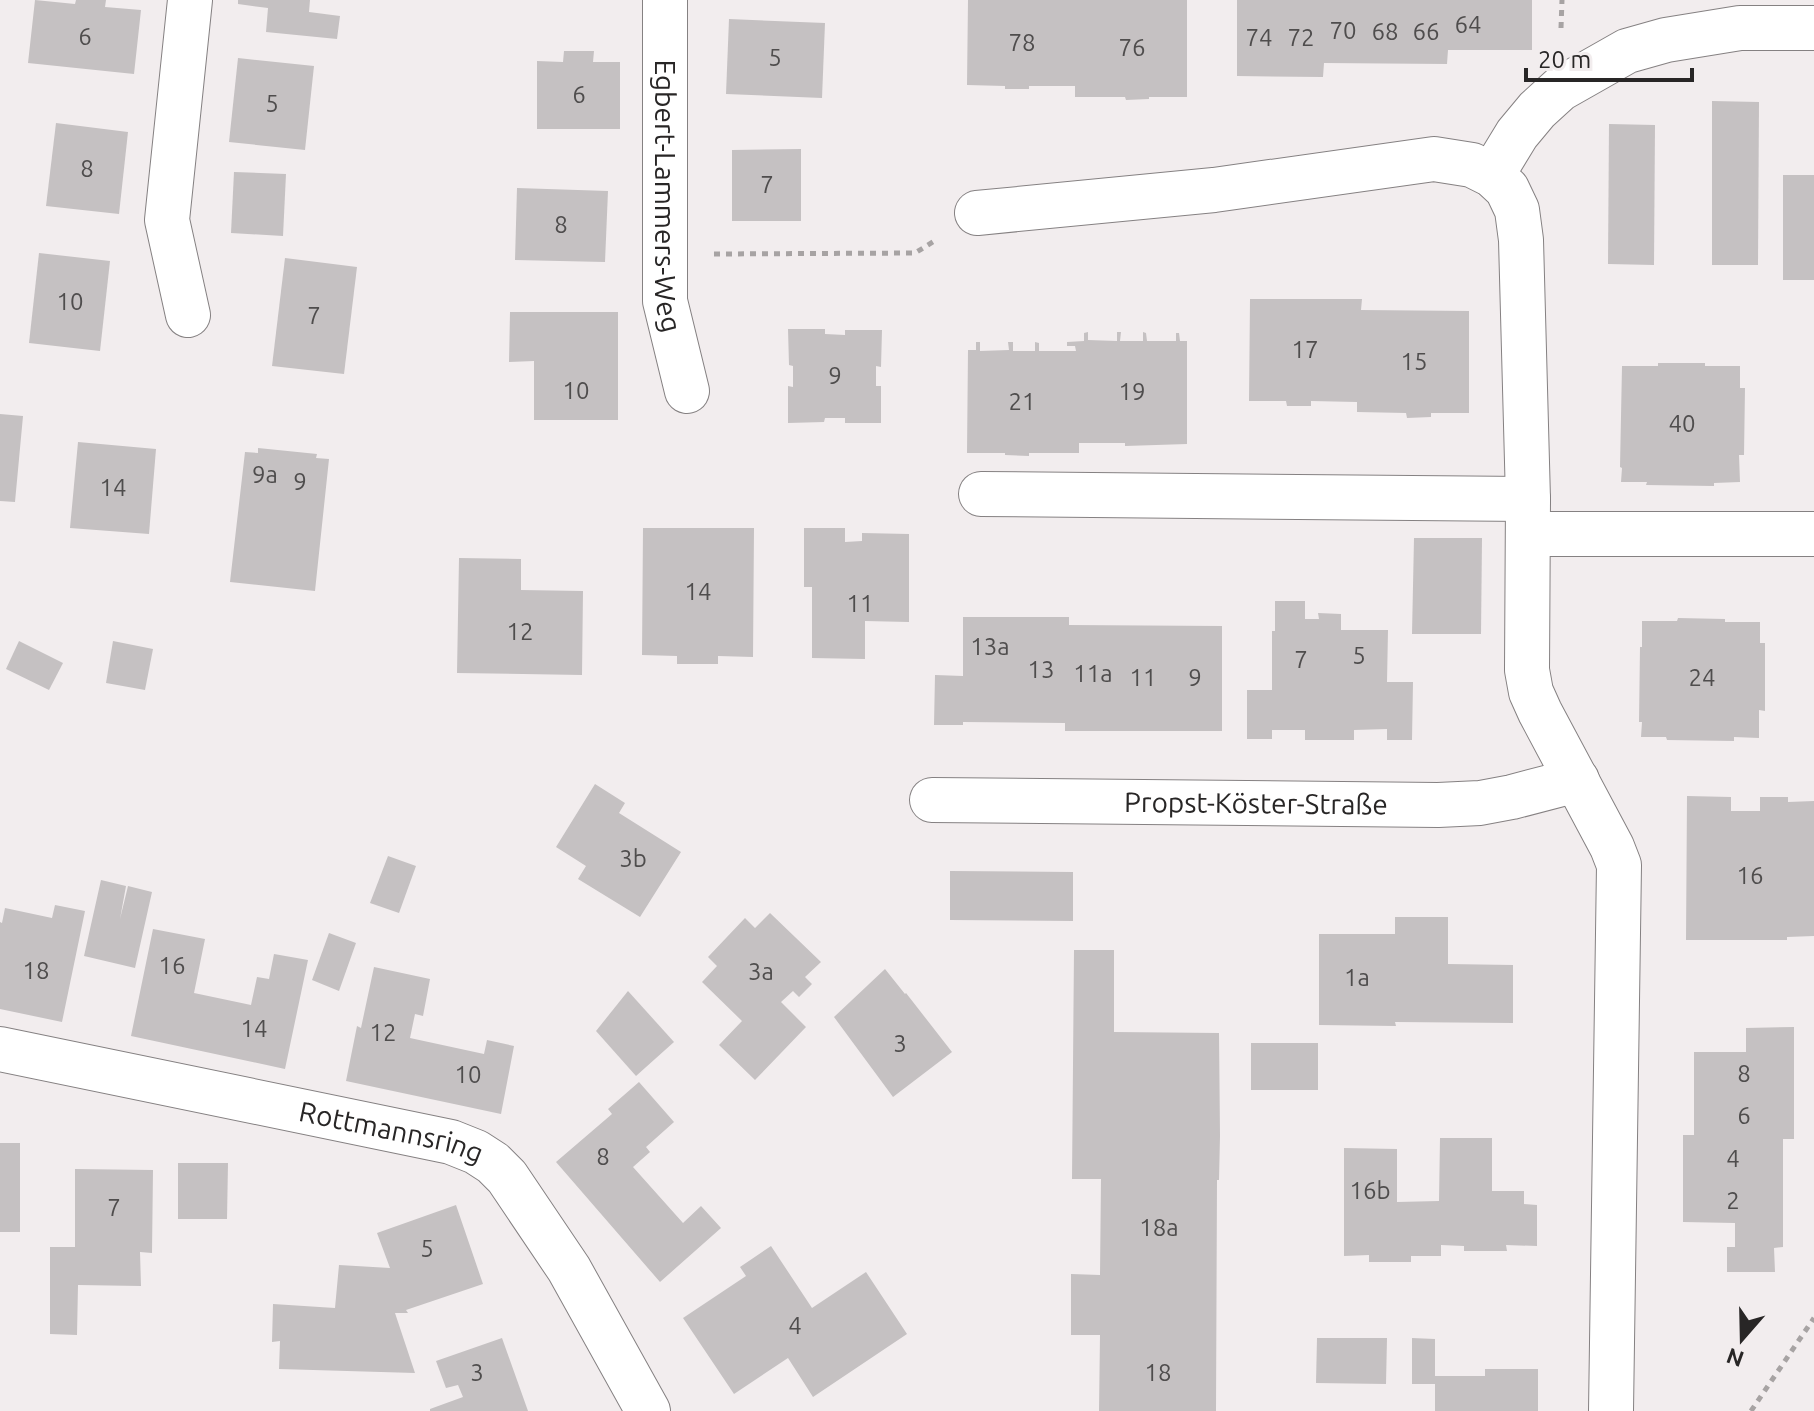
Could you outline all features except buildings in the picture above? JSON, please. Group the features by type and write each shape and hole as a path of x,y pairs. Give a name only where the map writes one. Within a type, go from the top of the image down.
{"street":[{"path":"188,315 167,220 190,0"},
{"name":"Egbert-Lammers-Weg","path":"665,0 665,301 687,391"},
{"path":"1492,175 1517,134 1537,110 1560,89 1627,51 1680,37 1740,28 1814,28"},
{"path":"977,213 1214,190 1434,159 1472,165 1492,175 1507,189 1517,210 1521,240 1528,517 1527,670 1531,692 1540,712 1619,865 1611,1411"},
{"path":"981,494 1528,517 1814,534"},
{"name":"Propst-Köster-Straße","path":"932,800 1438,805 1480,803 1577,780"},
{"name":"Rottmannsring","path":"0,1049 451,1142 476,1152 507,1177 569,1269 648,1411"}],"path":[{"path":"665,249 725,255 915,253 977,213"},
{"path":"1751,1411 1814,1318"}]}
